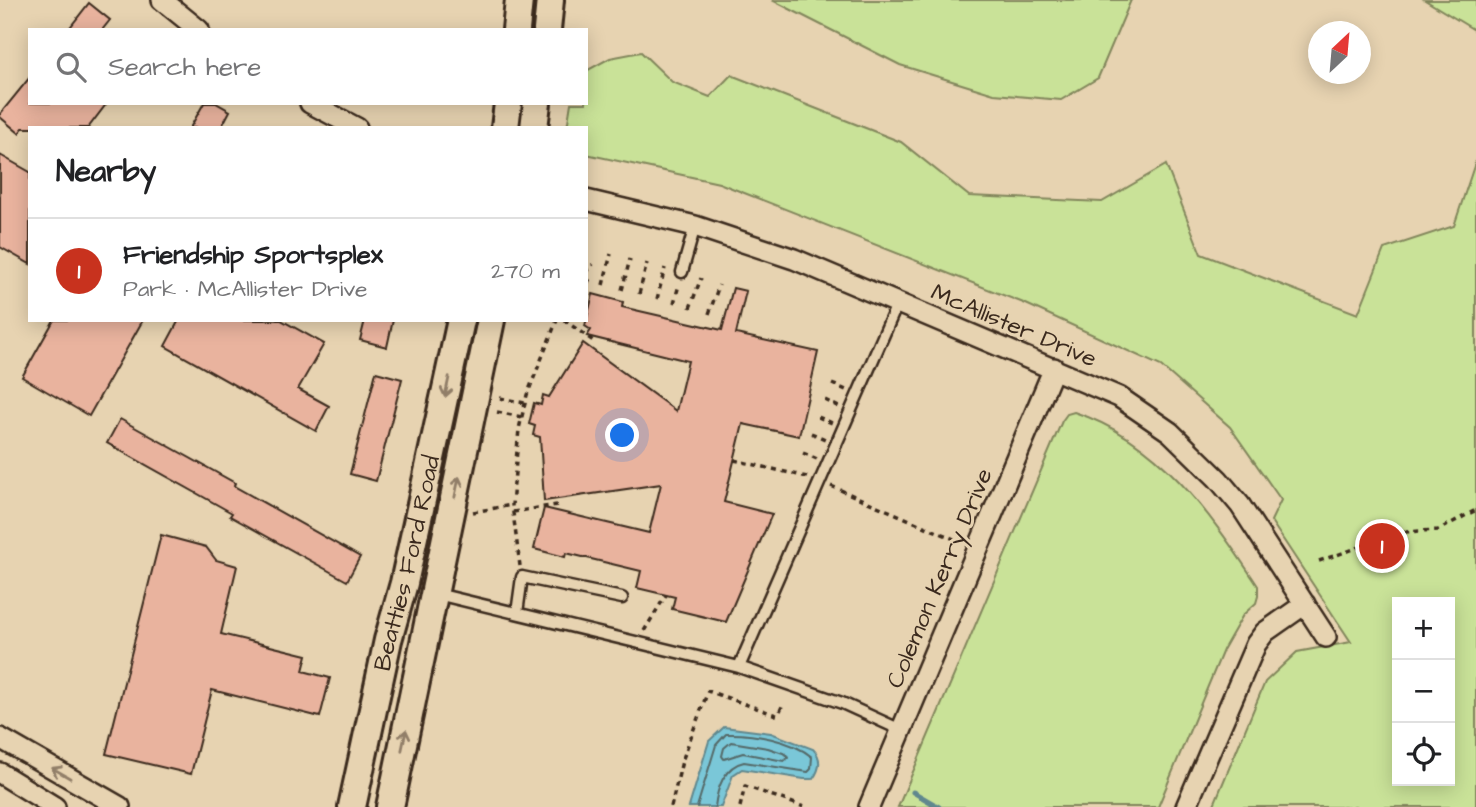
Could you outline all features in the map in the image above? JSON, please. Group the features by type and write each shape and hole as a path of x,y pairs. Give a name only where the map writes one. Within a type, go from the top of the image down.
{"main road":[{"path":"516,28 519,0"},
{"path":"547,28 550,0"},
{"path":"505,126 508,105"},
{"path":"534,126 537,105"},
{"name":"Beatties Ford Road","path":"352,807 461,322"},
{"name":"Beatties Ford Road","path":"390,807 491,322"}],"street":[{"path":"167,2 197,28"},
{"path":"314,105 353,126"},
{"name":"McAllister Drive","path":"588,200 695,226 794,259 1119,397 1196,455 1240,505 1326,637"},
{"name":"Colemon Kerry Drive","path":"869,807 1054,368"},
{"path":"1186,807 1256,644 1272,627 1305,604"},
{"path":"55,807 1,773 8,743 120,807"}],"lane":[{"path":"682,272 695,226"},
{"path":"739,667 898,302"},
{"path":"517,613 523,577 622,598"},
{"path":"435,594 739,667 842,703 901,730"}],"path":[{"path":"603,285 611,254"},
{"path":"622,290 630,259"},
{"path":"639,294 647,263"},
{"path":"588,270 593,264"},
{"path":"657,299 665,268"},
{"path":"674,303 682,272"},
{"path":"691,308 701,278"},
{"path":"709,314 719,285"},
{"path":"520,568 512,505 522,417 539,359 555,322"},
{"path":"567,322 596,343"},
{"path":"500,398 525,403"},
{"path":"496,412 522,417"},
{"path":"734,460 812,478 954,539"},
{"path":"473,512 512,505"},
{"path":"513,512 557,505"},
{"path":"1319,561 1404,532 1438,530 1476,510"},
{"path":"643,633 666,595"},
{"path":"671,807 682,761 708,691 779,714 783,704"},
{"path":"740,807 745,786 804,807"}],"green space":[{"path":"772,0 1131,0 1098,78 1061,100 994,94 900,65"},
{"path":"1425,0 1476,0 1476,31"},
{"path":"641,52 672,82 710,97 731,75 901,142 969,196 1102,202 1166,165 1201,254 1358,314 1384,249 1454,226 1476,160 1476,807 1213,807 1265,682 1297,652 1351,642 1271,521 1281,500 1230,427 1161,366 1026,304 719,183 588,154 588,126 567,126 571,105 588,105 588,70 610,58"},
{"path":"1074,412 1104,424 1132,441 1180,482 1202,507 1258,586 1256,603 1243,615 1223,650 1158,807 898,807 1062,421 1067,414"}],"water":[{"path":"724,727 771,733 813,749 819,760 813,779 742,769 733,775 721,807 689,807 709,741"}],"building":[{"path":"89,3 110,20 104,28 70,28"},
{"path":"28,79 28,105 105,105 90,126 28,126 19,133 0,117"},
{"path":"203,105 220,105 230,111 222,126 191,126"},
{"path":"0,155 28,171 28,263 0,247"},
{"path":"733,288 746,291 736,334 818,352 799,436 743,424 724,502 772,514 726,622 672,609 675,597 637,588 641,571 566,553 565,557 534,549 544,508 649,533 661,484 544,501 540,437 533,435 535,426 529,424 534,403 541,405 543,395 549,397 583,343 676,411 688,361 587,336 591,330 585,326 593,294 623,302 622,307 722,330"},
{"path":"53,322 142,322 89,416 22,377"},
{"path":"178,322 285,322 324,344 298,389 329,406 316,431 165,346"},
{"path":"364,322 393,322 387,347 360,340"},
{"path":"376,372 402,379 376,481 350,474"},
{"path":"120,419 360,557 347,581 107,443"},
{"path":"161,535 206,547 216,560 237,566 221,634 307,655 303,671 330,678 320,717 212,690 191,774 106,754"}],"waterway":[{"path":"913,792 939,807"}],"place":[{"name":"Friendship Sportsplex","path":"1382,546"}]}
